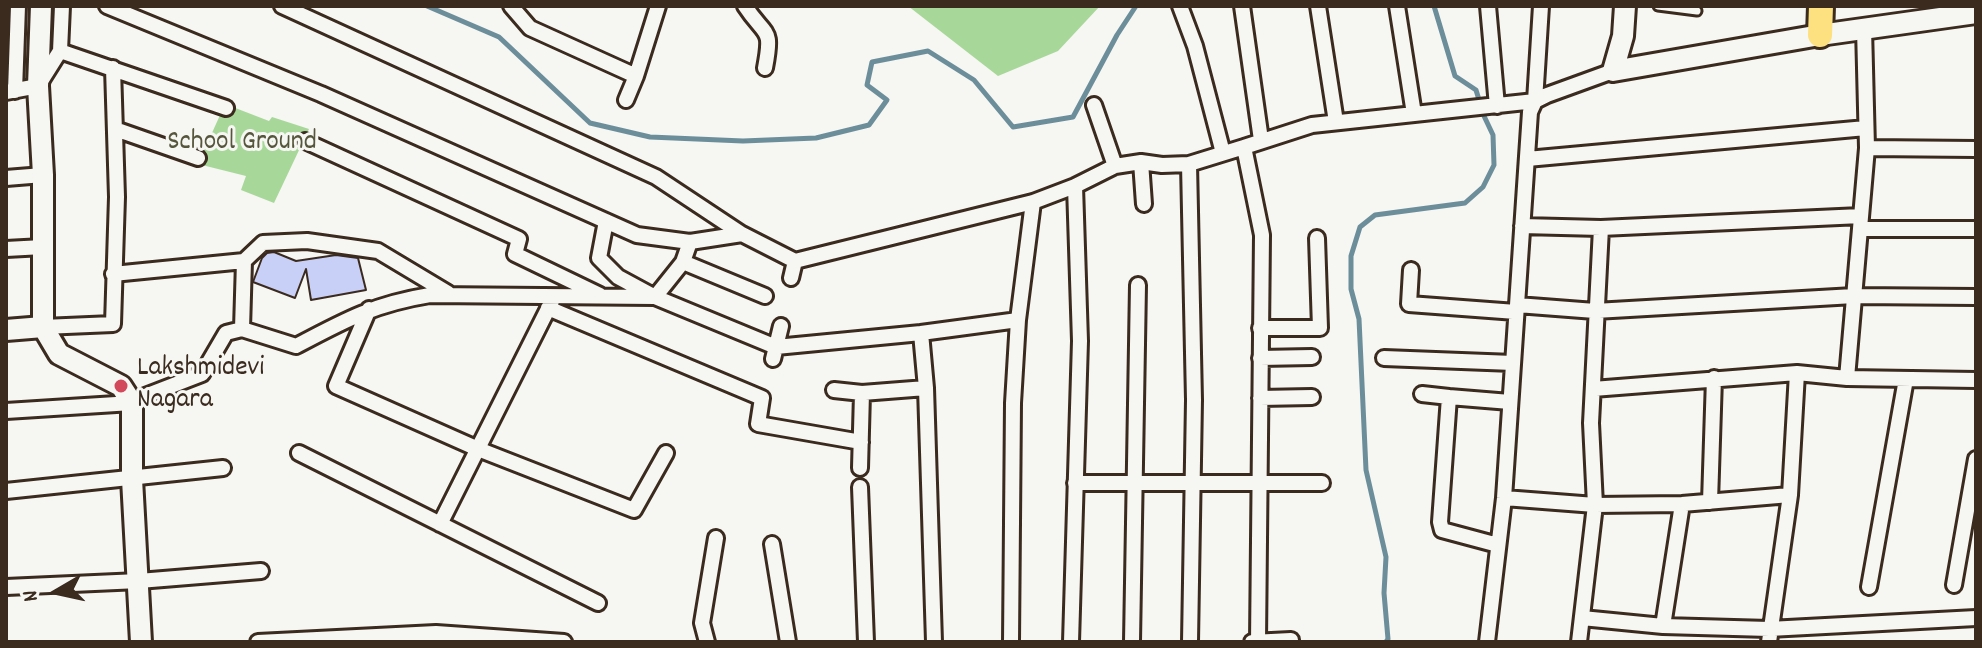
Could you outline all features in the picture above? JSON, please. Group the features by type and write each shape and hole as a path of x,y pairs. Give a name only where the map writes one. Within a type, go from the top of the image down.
{"highway":[{"path":"1820,35 1821,6"}],"street":[{"path":"18,6 10,92 38,86 60,51 62,6"},
{"path":"41,6 38,86 43,175 43,327 59,354 121,386 132,403 132,479 141,642"},
{"path":"107,6 321,94 637,235 690,242 742,234"},
{"path":"282,6 656,177 742,234 795,261 1033,202 1115,166 1141,162 1189,164 1312,125 1535,101 1613,71 1820,35 1976,13"},
{"path":"511,6 530,28 636,76"},
{"path":"626,100 658,6"},
{"path":"745,6 770,41 765,68"},
{"path":"1180,6 1195,46 1223,153"},
{"path":"1242,6 1261,140"},
{"path":"1318,6 1336,122"},
{"path":"1397,6 1414,114"},
{"path":"1488,6 1496,106"},
{"path":"1487,642 1504,498 1530,112 1535,101 1541,6"},
{"path":"1613,71 1623,36 1625,6"},
{"path":"1847,378 1867,148 1864,28"},
{"path":"60,51 226,108"},
{"path":"6,330 113,324 117,197 113,68"},
{"path":"1094,105 1115,166"},
{"path":"1527,159 1866,128"},
{"path":"115,129 198,158"},
{"path":"305,141 519,239 515,254 604,297"},
{"path":"1244,147 1262,235 1256,642 1291,640"},
{"path":"1867,148 1976,149"},
{"path":"1141,162 1144,204"},
{"path":"1189,164 1194,484 1190,642"},
{"path":"6,178 43,175"},
{"path":"1071,642 1080,341 1075,186"},
{"path":"1011,642 1013,403 1018,320 1033,202"},
{"path":"606,221 599,258 618,277 774,353 1018,320"},
{"path":"1522,226 1601,228 1860,223 1976,229"},
{"path":"1579,642 1595,505 1591,423 1601,228"},
{"path":"1260,328 1320,328 1317,238"},
{"path":"113,274 244,261 263,243 307,241 378,251 452,295"},
{"path":"655,297 683,262 690,242"},
{"path":"6,249 43,247"},
{"path":"242,329 244,261"},
{"path":"791,278 795,261"},
{"path":"683,262 765,296"},
{"path":"1411,270 1409,304 1595,311 1854,296 1976,297"},
{"path":"1132,642 1138,285"},
{"path":"6,411 132,403 202,374 226,333 242,329 296,346 369,309 394,301 430,295 551,303 604,297 655,297"},
{"path":"551,303 762,398 758,424 861,442"},
{"path":"440,524 551,303"},
{"path":"369,309 336,386 478,449 634,510 666,453"},
{"path":"774,353 781,326"},
{"path":"921,333 926,388 934,642"},
{"path":"1260,358 1312,357"},
{"path":"1384,358 1513,363"},
{"path":"1593,389 1797,373 1847,378 1976,380"},
{"path":"1769,635 1790,495 1797,373"},
{"path":"1710,502 1714,378"},
{"path":"1869,587 1906,379"},
{"path":"834,390 862,393 926,388"},
{"path":"860,468 862,393"},
{"path":"1422,394 1510,402"},
{"path":"1260,398 1312,397"},
{"path":"1449,397 1440,522 1442,530 1498,545"},
{"path":"299,453 598,603"},
{"path":"1954,585 1976,459"},
{"path":"6,491 223,468"},
{"path":"1075,483 1322,483"},
{"path":"860,487 866,642"},
{"path":"1504,498 1595,505 1682,504 1790,495"},
{"path":"1663,626 1682,504"},
{"path":"707,642 702,623 716,538"},
{"path":"772,544 788,642"},
{"path":"6,587 261,571"},
{"path":"1582,618 1769,635 1976,618"},
{"path":"258,642 379,639 436,633 469,638 564,642"}],"lane":[{"path":"1658,6 1697,11"}],"green space":[{"path":"908,6 1100,6 1058,51 998,76"},
{"name":"School Ground","path":"225,104 269,121 272,117 309,129 274,203 241,190 246,176 198,164"}],"building":[{"path":"274,252 296,261 336,255 358,258 366,290 311,300 306,269 295,298 253,282 262,258"}],"waterway":[{"path":"427,6 499,37 590,123 650,137 743,141 816,138 869,125 887,100 867,85 872,62 928,51 974,80 1013,127 1073,117 1136,6"},
{"path":"1386,642 1386,557 1366,470 1359,319 1351,289 1351,256 1360,227 1375,215 1465,203 1483,187 1494,165 1493,135 1476,90 1455,76 1434,6"}],"place":[{"name":"Lakshmidevi Nagara","path":"121,386"}]}
